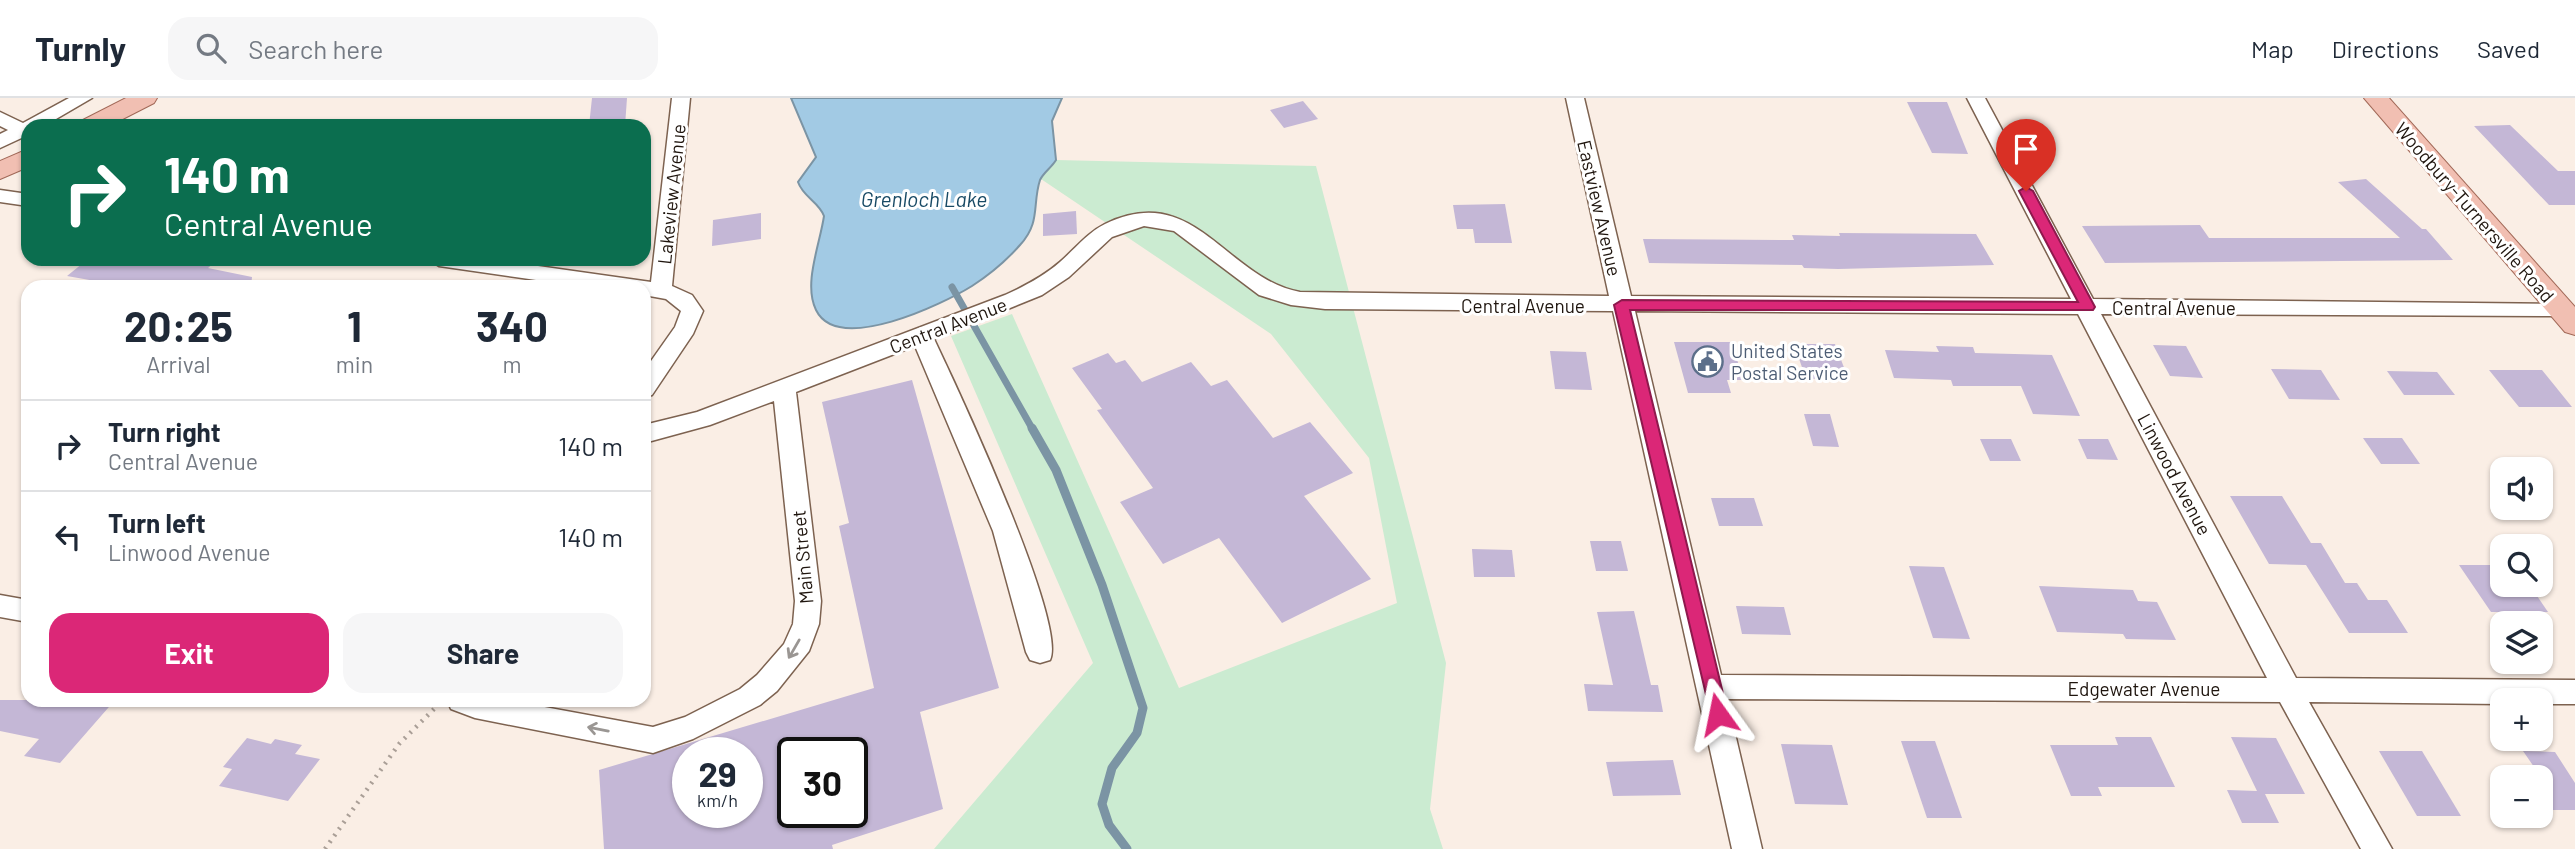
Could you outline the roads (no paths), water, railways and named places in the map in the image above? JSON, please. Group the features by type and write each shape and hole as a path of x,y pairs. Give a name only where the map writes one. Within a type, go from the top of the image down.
{"main road":[{"path":"104,119 145,98"},
{"name":"Woodbury-Turnersville Road","path":"2376,98 2568,317"},
{"path":"0,171 21,160"}],"street":[{"path":"44,119 83,98"},
{"name":"Lakeview Avenue","path":"652,289 681,98"},
{"name":"Eastview Avenue","path":"1575,98 1713,687 1747,849"},
{"name":"Linwood Avenue","path":"1976,98 2287,689 2377,849"},
{"path":"0,118 21,126"},
{"path":"0,142 21,131"},
{"path":"0,197 21,199"},
{"name":"Central Avenue","path":"651,433 683,426 1043,286 1106,232 1137,220 1153,220 1200,235 1260,286 1299,300 1431,305 2088,307 2568,317"},
{"path":"488,266 586,280"},
{"path":"651,379 685,329 692,312 682,298 652,289"},
{"path":"921,335 972,448 1031,607 1040,652"},
{"name":"Main Street","path":"480,707 653,740 693,727 750,697 780,669 794,651 806,624 808,601 784,388"},
{"path":"0,606 21,610"},
{"name":"Edgewater Avenue","path":"1713,687 2575,692"}],"water":[{"name":"Grenloch Lake","path":"791,98 1062,98 1052,121 1056,160 1040,180 1033,221 1027,237 985,277 938,304 891,322 867,327 846,328 828,323 816,310 811,288 824,216 819,207 803,192 798,182 816,157"}],"waterway":[{"path":"952,287 1033,430"},
{"path":"1032,428 1056,470 1102,585 1143,708 1137,733 1112,768 1102,804 1109,825 1127,849"}],"place":[{"name":"United States Postal Service","path":"1708,361"}]}
